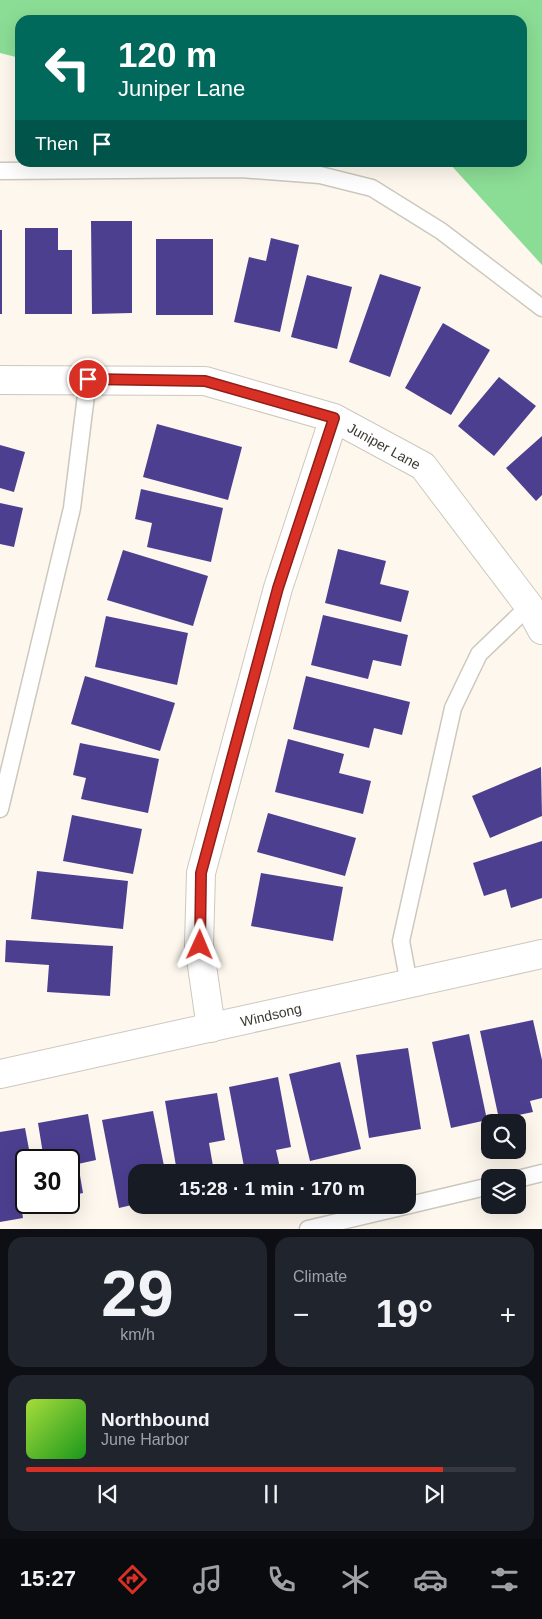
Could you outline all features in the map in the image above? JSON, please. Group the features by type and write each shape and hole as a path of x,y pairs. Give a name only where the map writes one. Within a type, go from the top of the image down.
{"street":[{"name":"Juniper Lane","path":"0,380 205,381 334,418 424,466 530,606 542,630"},
{"path":"212,1028 200,945 201,873 278,588 334,418"},
{"name":"Windsong","path":"0,1074 542,954"}],"lane":[{"path":"0,170 241,169 320,175 372,188 441,231 542,308"},
{"path":"0,809 72,508 88,379"},
{"path":"409,984 401,942 453,708 479,654 530,606"},
{"path":"526,1177 542,1173"},
{"path":"308,1229 481,1188"}],"green space":[{"path":"0,0 542,0 542,265 453,167 527,167 527,15 15,15 15,57 0,53"}],"building":[{"path":"91,221 132,221 132,313 92,314"},
{"path":"25,228 58,228 58,250 72,250 72,314 25,314"},
{"path":"0,230 2,230 2,314 0,314"},
{"path":"271,238 299,245 280,332 234,322 249,257 266,261"},
{"path":"156,239 213,239 213,315 156,315"},
{"path":"380,274 421,287 390,377 349,362"},
{"path":"307,275 352,287 337,349 291,337"},
{"path":"443,323 490,350 451,415 405,388"},
{"path":"499,377 536,406 494,456 458,426"},
{"path":"157,424 242,447 228,500 143,477"},
{"path":"542,436 542,495 536,501 506,468"},
{"path":"0,445 25,452 14,492 0,488"},
{"path":"141,489 223,508 211,562 147,547 152,523 135,519"},
{"path":"0,503 23,508 14,547 0,544"},
{"path":"338,549 386,561 380,584 409,591 401,622 325,603"},
{"path":"123,550 208,576 193,626 107,600"},
{"path":"323,615 408,635 401,666 373,660 368,679 311,665"},
{"path":"106,616 188,633 177,685 95,667"},
{"path":"85,676 175,703 160,751 71,724"},
{"path":"306,676 410,702 402,735 374,728 369,748 293,729"},
{"path":"288,739 344,754 339,773 371,781 363,814 275,792"},
{"path":"80,743 159,759 148,813 81,799 86,778 73,775"},
{"path":"541,767 542,816 490,838 472,796"},
{"path":"268,813 356,838 345,876 257,852"},
{"path":"72,815 142,829 133,874 63,861"},
{"path":"542,841 542,898 511,908 506,889 484,896 473,863"},
{"path":"37,871 128,881 123,929 31,919"},
{"path":"261,873 343,887 333,941 251,926"},
{"path":"6,940 113,946 110,996 47,992 49,965 5,962"},
{"path":"533,1020 542,1060 542,1098 530,1101 533,1112 498,1114 480,1031"},
{"path":"469,1034 486,1114 481,1114 481,1121 451,1128 432,1042"},
{"path":"408,1048 421,1129 369,1138 356,1055"},
{"path":"340,1062 361,1149 310,1161 289,1074"},
{"path":"278,1077 291,1147 276,1150 279,1164 243,1164 229,1087"},
{"path":"217,1093 225,1140 209,1143 213,1164 176,1164 165,1101"},
{"path":"153,1111 164,1164 128,1164 128,1206 119,1208 102,1120"},
{"path":"88,1114 96,1160 80,1164 80,1149 42,1149 38,1123"},
{"path":"25,1128 29,1149 15,1149 15,1214 22,1214 23,1218 0,1222 0,1132"},
{"path":"80,1176 83,1193 80,1194"}],"route":[{"path":"88,379 205,381 334,418 278,588 201,873 200,945"}]}
